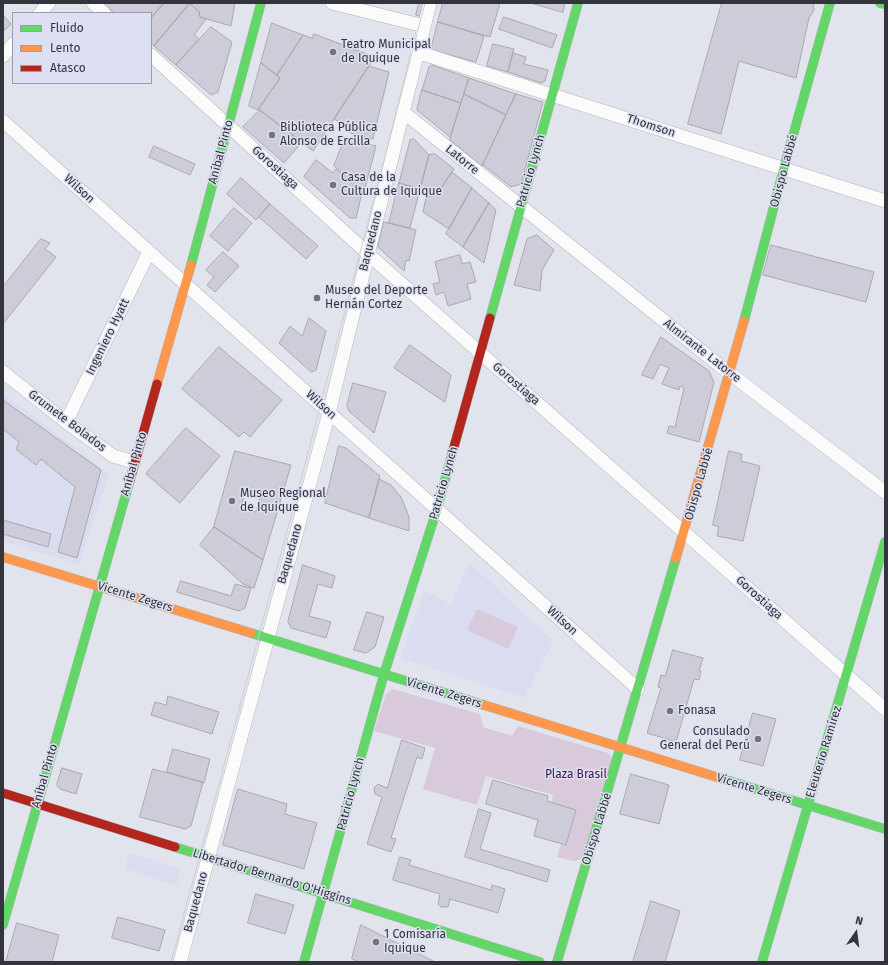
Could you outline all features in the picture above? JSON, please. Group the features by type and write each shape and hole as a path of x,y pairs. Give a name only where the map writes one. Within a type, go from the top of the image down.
{"street":[{"path":"41,12 49,3"},
{"path":"93,3 103,12"},
{"name":"Aníbal Pinto","path":"3,925 98,586 186,284 261,3"},
{"path":"332,3 424,26"},
{"name":"Baquedano","path":"180,962 329,413 402,111 430,3"},
{"name":"Patricio Lynch","path":"304,962 384,674 437,509 578,3"},
{"name":"Obispo Labbé","path":"557,962 622,748 731,372 784,168 830,3"},
{"path":"880,3 885,4"},
{"path":"3,56 12,45"},
{"name":"Thomson","path":"417,52 885,201"},
{"name":"Gorostiaga","path":"152,56 368,253 885,709"},
{"name":"Latorre","path":"402,111 521,208"},
{"name":"Wilson","path":"3,121 638,690"},
{"name":"Almirante Latorre","path":"521,208 885,492"},
{"name":"Ingeniero Hyatt","path":"66,422 150,252"},
{"name":"Grumete Bolados","path":"3,372 66,422 113,456 134,462"},
{"name":"Eleuterio Ramírez","path":"762,962 885,542"},
{"name":"Vicente Zegers","path":"3,558 885,829"},
{"name":"Libertador Bernardo O'Higgins","path":"3,793 540,962"}],"shaded area":[{"path":"3,393 109,474 79,565 3,541"},
{"path":"469,562 553,641 524,698 400,658 424,591 451,604"},
{"path":"129,853 178,868 180,872 177,885 125,869"}],"green space":[{"path":"477,609 518,627 508,649 467,630"},
{"name":"Plaza Brasil","path":"393,689 480,714 483,727 512,736 518,726 608,753 612,758 585,858 574,861 557,857 561,844 566,845 576,810 551,803 553,795 486,776 477,805 423,789 435,748 374,731 386,694"}],"building":[{"path":"103,3 164,3 152,17 152,12 114,12"},
{"path":"164,3 190,3 154,46 152,44 152,17"},
{"path":"190,3 235,3 231,26 200,17 199,12"},
{"path":"190,3 199,12 200,17 206,19 194,35 199,39 176,65 154,46"},
{"path":"419,3 424,4 421,17 416,15"},
{"path":"443,3 500,3 490,37 438,22"},
{"path":"531,3 565,3 563,12"},
{"path":"722,3 813,3 814,10 809,18 796,78 739,61 721,134 688,124"},
{"path":"3,15 11,24 3,32"},
{"path":"504,17 557,35 552,48 499,29"},
{"path":"438,22 484,36 476,62 431,50"},
{"path":"272,23 303,35 277,75 261,63"},
{"path":"211,27 232,42 218,92 211,95 176,65"},
{"path":"314,34 375,57 313,151 258,109 280,78 277,75 303,35 312,38"},
{"path":"493,44 514,49 508,72 487,66"},
{"path":"513,53 526,57 524,64 548,70 545,81 541,83 508,72"},
{"path":"261,63 280,78 258,110 249,106"},
{"path":"432,65 469,78 461,103 422,90 429,67"},
{"path":"369,66 389,72 373,139 350,133 343,124 334,119"},
{"path":"469,78 516,94 506,115 464,94"},
{"path":"422,90 461,103 450,137 417,110"},
{"path":"464,94 506,115 482,166 450,140"},
{"path":"516,94 543,102 521,184 511,187 483,165"},
{"name":"Biblioteca Pública Alonso de Ercilla","path":"260,110 302,142 284,163 243,127"},
{"path":"345,138 376,146 364,192 334,166"},
{"path":"414,139 429,155 420,189 399,183 410,140"},
{"path":"154,146 195,164 190,175 149,157"},
{"path":"435,154 454,169 437,194 434,195 420,189 429,155"},
{"name":"Casa de la Cultura de Iquique","path":"316,160 333,173 336,169 362,193 356,218 350,218 304,177"},
{"path":"452,172 472,188 449,229 423,212 426,198 437,194"},
{"path":"241,178 270,204 256,220 227,194"},
{"path":"399,183 420,189 410,228 389,223"},
{"path":"472,188 489,203 463,247 446,234"},
{"path":"489,203 496,210 484,263 463,247"},
{"path":"270,204 318,246 306,259 259,217"},
{"path":"234,208 252,223 228,251 210,236"},
{"path":"384,222 416,230 409,261 406,260 404,271 378,247"},
{"path":"537,235 554,250 542,270 540,291 514,285 527,239"},
{"path":"41,239 50,243 45,249 56,257 3,324 3,287"},
{"path":"771,245 874,272 866,302 763,275"},
{"path":"223,252 239,266 215,292 207,285 214,277 206,270"},
{"path":"460,255 462,264 470,262 476,282 467,284 471,299 448,306 444,292 436,295 433,284 440,282 435,262"},
{"path":"309,318 326,331 316,370 311,372 279,343 290,326 302,336"},
{"path":"661,337 709,371 714,382 699,442 667,433 669,426 675,427 684,388 680,386 679,390 662,384 669,368 660,364 653,379 642,375"},
{"path":"410,345 451,375 445,402 394,368"},
{"path":"219,347 282,400 250,437 244,432 239,437 182,389"},
{"path":"353,383 386,392 374,433 349,411 347,406"},
{"path":"3,400 101,470 77,558 58,552 75,487 41,459 36,465 16,449 19,442 3,429"},
{"path":"186,428 220,456 180,503 146,474"},
{"path":"339,446 346,448 380,476 369,518 325,503"},
{"name":"Museo Regional de Iquique","path":"235,451 291,465 263,560 214,527","holes":["246,489 261,493 256,512 241,508"]},
{"path":"729,451 742,454 741,461 760,466 743,541 717,536 719,527 713,525"},
{"path":"379,479 391,485 401,497 409,517 409,531 369,518"},
{"path":"3,520 51,534 48,547 3,534"},
{"path":"214,527 263,560 254,588 243,584 200,545"},
{"path":"303,565 335,576 332,588 318,584 309,616 331,622 326,638 291,628 288,622"},
{"path":"181,581 231,596 235,584 251,588 245,608 239,611 177,592"},
{"path":"367,612 384,617 375,647 366,653 354,650"},
{"name":"Fonasa","path":"673,650 703,658 699,671 701,671 699,680 694,679 676,742 647,733 661,688 658,687 661,675 665,676"},
{"path":"168,696 219,712 212,734 151,715 155,702 166,705"},
{"name":"Consulado General del Perú","path":"753,713 776,719 763,766 740,760"},
{"path":"402,740 425,748 422,759 417,757 391,838 396,839 391,852 367,844 382,797 375,794 374,788 378,784 387,788"},
{"path":"173,749 210,759 204,783 167,772"},
{"path":"62,768 82,774 76,794 60,789 57,785"},
{"path":"153,769 203,782 191,826 185,829 140,817"},
{"path":"631,774 669,785 659,824 620,814"},
{"path":"493,780 548,796 547,801 576,810 566,845 534,836 538,820 486,804"},
{"path":"238,789 287,804 285,814 317,823 304,869 223,845"},
{"path":"479,809 491,813 480,849 550,870 547,882 465,857"},
{"path":"400,857 411,860 409,865 491,890 492,885 505,889 498,913 450,899 448,907 441,907 438,904 440,894 393,880"},
{"path":"256,894 294,905 285,934 248,923"},
{"path":"651,901 680,911 665,962 633,962"},
{"path":"118,917 165,930 159,951 112,938"},
{"path":"17,923 59,935 52,962 6,962"},
{"name":"1 Comisaría Iquique","path":"361,925 435,962 359,962 352,959"}],"tram line":[{"path":"171,962 308,453 425,3"}],"traffic: fast":[{"path":"191,265 261,3"},
{"path":"490,318 578,3"},
{"path":"744,321 784,168 830,3"},
{"path":"880,3 885,4"},
{"path":"304,962 384,674 437,509 452,454"},
{"path":"3,925 130,480"},
{"path":"762,962 885,542"},
{"path":"557,962 676,558"},
{"path":"251,633 484,705"},
{"path":"723,779 885,829"},
{"path":"175,847 540,962"}],"traffic: slow":[{"path":"157,384 191,265"},
{"path":"676,558 744,321"},
{"path":"3,557 251,633"},
{"path":"484,705 723,779"}],"traffic: jam":[{"path":"452,454 490,318"},
{"path":"130,480 157,384"},
{"path":"3,793 175,847"}],"place":[{"name":"Teatro Municipal de Iquique","path":"333,52"},
{"name":"Biblioteca Pública Alonso de Ercilla","path":"272,135"},
{"name":"Casa de la Cultura de Iquique","path":"333,185"},
{"name":"Museo del Deporte Hernán Cortez","path":"317,298"},
{"name":"Museo Regional de Iquique","path":"232,501"},
{"name":"Fonasa","path":"670,711"},
{"name":"Consulado General del Perú","path":"758,739"},
{"name":"1 Comisaría Iquique","path":"376,942"}]}
